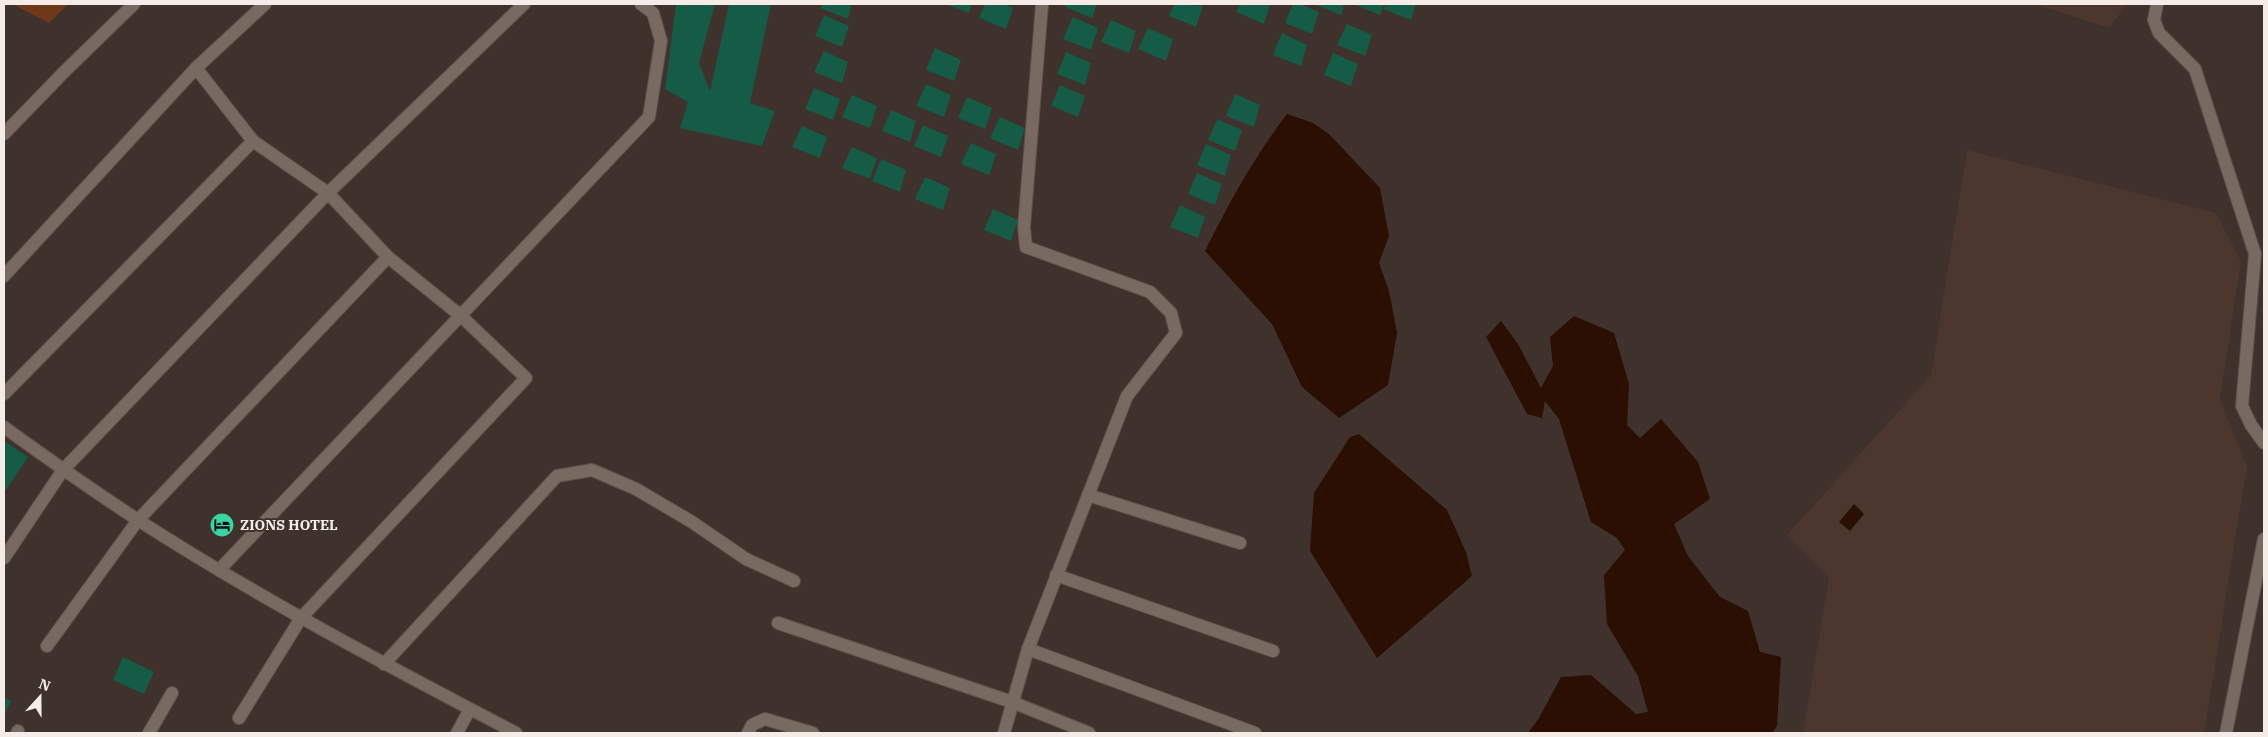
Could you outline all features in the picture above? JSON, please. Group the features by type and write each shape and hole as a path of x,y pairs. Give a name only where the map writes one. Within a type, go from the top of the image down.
{"street":[{"path":"4,134 134,4"},
{"path":"4,276 196,68 265,4"},
{"path":"4,558 63,470 328,194 524,4"},
{"path":"220,569 649,118 660,41 653,13 641,4"},
{"path":"1004,733 1028,649 1127,396 1176,333 1171,313 1150,292 1026,247 1024,227 1042,4"},
{"path":"2157,4 2154,20 2159,33 2195,69 2255,254 2242,406 2264,443"},
{"path":"196,68 253,141 328,194 388,256 461,316 526,378 302,618 239,718"},
{"path":"4,394 253,141"},
{"path":"47,646 138,520 388,256"},
{"path":"4,427 63,470 138,520 302,618 384,664 516,733"},
{"path":"384,664 557,476 592,470 627,485 692,522 746,559 794,581"},
{"path":"1088,495 1240,543"},
{"path":"2226,733 2264,540"},
{"path":"1056,575 1273,651"},
{"path":"778,623 1012,702 1089,733"},
{"path":"1028,649 1255,733"},
{"path":"149,733 172,693"},
{"path":"457,733 470,709"},
{"path":"748,733 752,725 764,719 814,733"}],"shaded area":[{"path":"12,4 68,4 49,23"},
{"path":"2035,4 2127,4 2109,28"},
{"path":"1287,114 1313,123 1329,134 1380,188 1389,236 1379,263 1389,291 1397,333 1388,385 1339,418 1302,387 1272,324 1205,251 1243,181"},
{"path":"1967,150 2216,213 2241,261 2220,399 2247,466 2204,733 1803,733 1829,577 1787,535 1931,375"},
{"path":"1574,316 1614,333 1629,384 1627,425 1640,438 1661,419 1698,462 1710,499 1674,524 1688,556 1720,597 1748,611 1760,652 1781,657 1777,726 1772,733 1528,733 1539,718 1561,677 1591,675 1636,714 1648,712 1638,676 1607,624 1604,575 1625,550 1617,538 1591,522 1559,419 1545,401 1542,418 1527,414 1486,337 1501,321 1518,344 1541,388 1553,366 1550,337"},
{"path":"1359,434 1447,510 1466,552 1472,576 1377,658 1310,551 1314,493 1350,437"},
{"path":"1854,504 1864,514 1850,531 1839,522"}],"building":[{"path":"676,4 715,4 699,63 710,91 729,4 771,4 750,103 775,111 762,146 680,128 688,102 665,89"},
{"path":"822,4 852,4 848,19 820,8"},
{"path":"945,4 972,4 969,13"},
{"path":"985,4 1004,4 1013,8 1006,29 979,18"},
{"path":"1066,4 1097,4 1092,18 1065,7"},
{"path":"1174,4 1203,6 1196,27 1169,16"},
{"path":"1240,4 1270,4 1264,24 1236,12"},
{"path":"1293,4 1300,4 1319,12 1312,34 1285,23"},
{"path":"1314,4 1344,4 1341,15"},
{"path":"1353,4 1384,4 1380,15"},
{"path":"1386,4 1416,4 1411,20 1383,9"},
{"path":"824,15 849,26 842,47 815,36"},
{"path":"1073,17 1098,28 1091,50 1063,39"},
{"path":"1111,20 1136,31 1129,53 1101,42"},
{"path":"1347,24 1372,35 1365,56 1337,45"},
{"path":"1148,28 1173,39 1166,61 1138,49"},
{"path":"1282,33 1307,45 1301,66 1273,55"},
{"path":"935,48 961,60 954,81 926,70"},
{"path":"824,51 848,62 842,83 814,72"},
{"path":"1066,52 1091,63 1085,85 1057,74"},
{"path":"1333,53 1358,64 1351,86 1324,75"},
{"path":"926,84 951,95 944,117 916,106"},
{"path":"1060,85 1085,96 1078,117 1051,106"},
{"path":"814,88 840,99 833,120 805,109"},
{"path":"1235,94 1260,105 1254,127 1226,116"},
{"path":"852,95 877,106 870,128 842,117"},
{"path":"967,97 992,108 985,129 958,118"},
{"path":"891,110 916,121 910,142 882,131"},
{"path":"1000,117 1025,128 1018,150 990,138"},
{"path":"1217,119 1242,130 1235,151 1208,140"},
{"path":"923,125 948,136 941,157 914,146"},
{"path":"802,126 827,137 820,158 792,147"},
{"path":"971,143 996,154 989,175 961,164"},
{"path":"1206,144 1231,155 1225,176 1197,165"},
{"path":"852,147 877,158 870,179 842,168"},
{"path":"881,159 906,170 900,192 872,181"},
{"path":"1197,173 1222,184 1215,205 1188,194"},
{"path":"925,177 950,188 943,210 915,199"},
{"path":"1180,205 1205,217 1198,238 1170,227"},
{"path":"993,209 1018,220 1011,241 984,230"},
{"path":"4,441 28,457 4,493"},
{"path":"123,657 154,672 144,694 113,680"},
{"path":"4,697 11,701 4,716"}],"place":[{"name":"ZIONS HOTEL","path":"222,525"}]}
